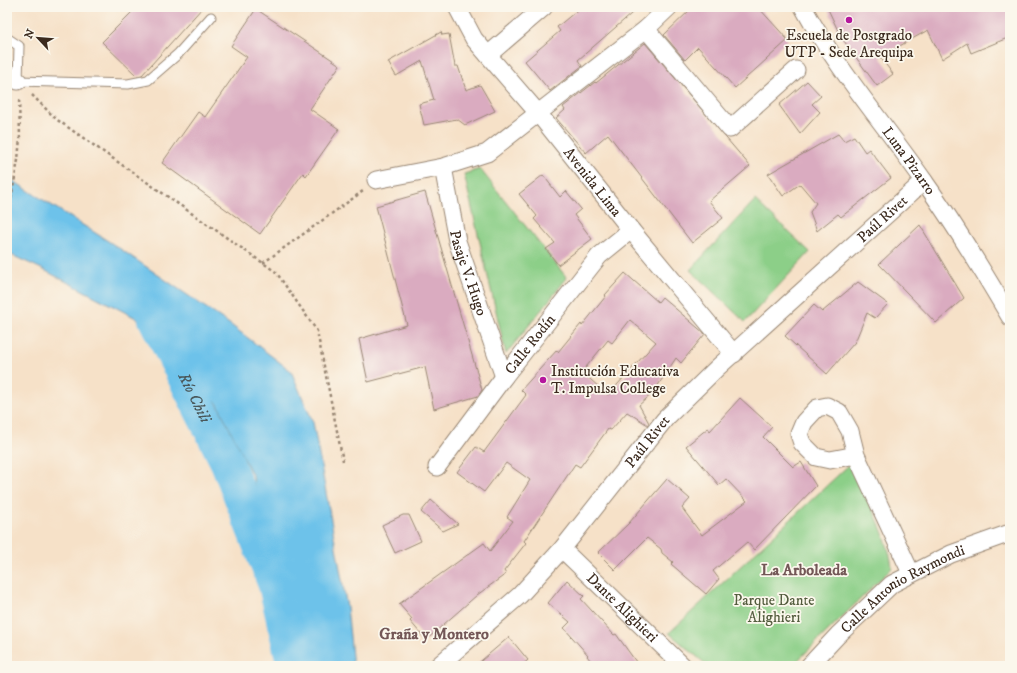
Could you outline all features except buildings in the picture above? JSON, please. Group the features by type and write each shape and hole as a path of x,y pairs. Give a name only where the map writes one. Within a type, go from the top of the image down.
{"street":[{"name":"Avenida Lima","path":"457,7 474,39 538,113 631,230 734,354"},
{"path":"488,55 544,7"},
{"path":"370,185 443,167 487,153 646,29 669,7"},
{"name":"Luna Pizarro","path":"803,7 818,35 846,77 924,182 981,268 1010,317"},
{"path":"646,29 730,129 796,70"},
{"name":"Pasaje V. Hugo","path":"443,167 457,241 504,377"},
{"name":"Paúl Rivet","path":"438,666 520,595 562,550 666,419 734,354 924,182"},
{"name":"Calle Rodín","path":"437,467 504,377 599,256 631,230"},
{"path":"856,455 911,573"},
{"name":"Calle Antonio Raymondi","path":"809,666 838,635 892,584 951,554 1010,533"},
{"name":"Dante Alighieri","path":"562,550 683,666"}],"lane":[{"path":"7,38 18,46 12,77 128,84 148,80 178,54 211,17"}],"path":[{"path":"12,77 56,118 276,272 317,331 343,461"},
{"path":"7,222 18,160 19,111"},
{"path":"262,263 370,185"}],"green space":[{"path":"480,169 567,278 506,354 464,174"},
{"path":"755,200 810,252 745,322 690,270"},
{"name":"Parque Dante Alighieri","path":"851,463 882,530 887,544 892,568 792,666 708,666 669,633"}],"water":[{"path":"7,177 119,248 231,325 291,371 313,422 347,607 353,666 280,666 262,576 253,477 217,403 136,318 42,269 7,253"}],"waterway":[{"name":"Río Chili","path":"155,319 227,462 275,585 294,666"}],"place":[{"name":"Escuela de Postgrado UTP - Sede Arequipa","path":"849,20"},
{"name":"Institución Educativa T. Impulsa College","path":"543,380"}],"district":[{"name":"La Arboleada","path":"804,570"},
{"name":"Graña y Montero","path":"434,634"}]}
